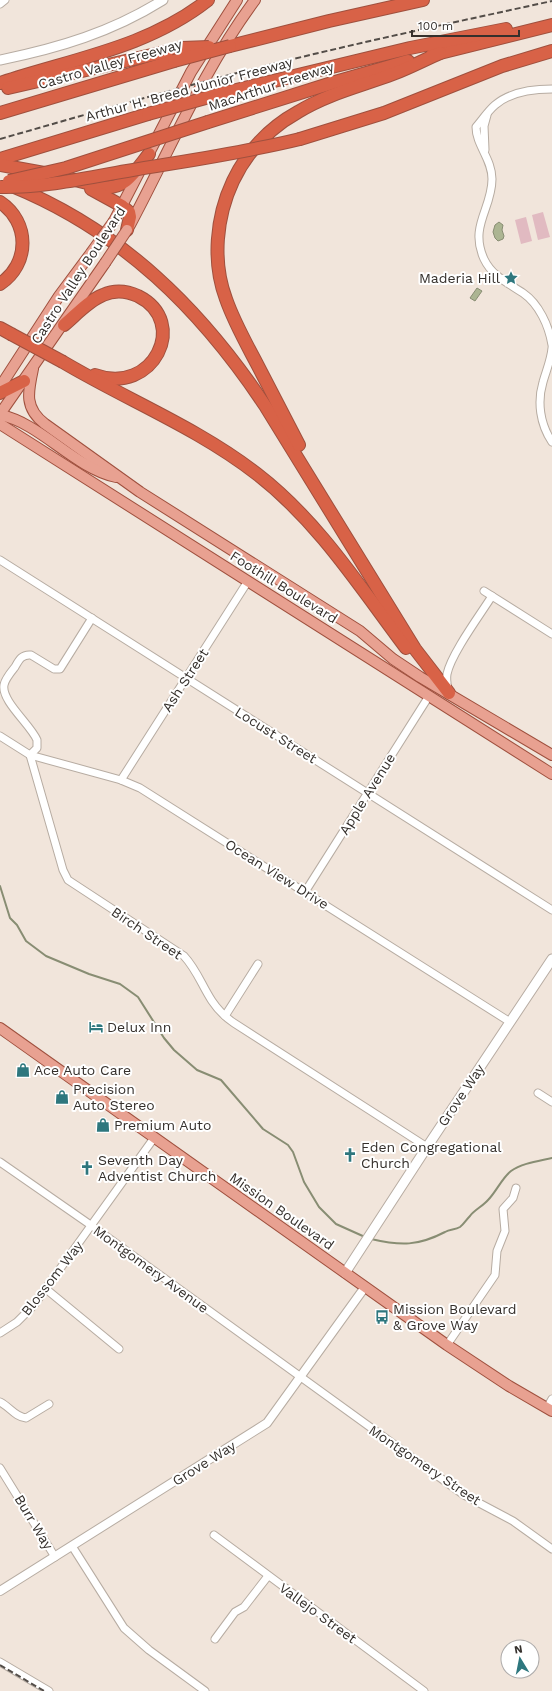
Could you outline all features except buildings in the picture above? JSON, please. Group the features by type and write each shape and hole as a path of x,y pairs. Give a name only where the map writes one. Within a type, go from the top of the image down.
{"highway":[{"path":"0,83 102,53 136,41 169,26 208,0"},
{"path":"0,89 182,48 230,46 423,0"},
{"name":"Arthur H. Breed Junior Freeway","path":"0,159 148,114 303,73 440,42 552,21"},
{"name":"MacArthur Freeway","path":"0,182 66,168 350,77 552,25"},
{"name":"Castro Valley Freeway","path":"0,113 174,61 230,46"},
{"path":"0,187 20,187 63,181 220,155 300,139 384,113 498,68 552,51"},
{"path":"363,564 319,484 231,311 224,291 219,269 218,250 220,222 228,194 240,168 257,144 276,126 296,112 318,101 394,74 440,54"},
{"path":"0,165 55,175 102,187 115,187 128,179 149,154"},
{"path":"55,175 94,190 122,206 129,212 130,217 127,230"},
{"path":"0,182 58,207 103,234 146,266 189,308 224,348 258,394 419,655 449,693"},
{"path":"0,202 9,209 18,222 22,233 23,245 21,257 16,268 9,277 0,284"},
{"path":"63,362 102,377 116,379 130,377 144,370 153,362 161,347 162,334 160,319 151,306 135,295 122,292 112,292 98,297 64,325"},
{"path":"0,328 212,443 243,463 274,488 296,508 322,536 416,661 449,693"},
{"path":"0,393 24,381"}],"main road":[{"name":"Castro Valley Boulevard","path":"0,387 59,296 114,221 191,72 237,0"},
{"path":"0,60 49,49 83,39 126,21 156,2"},
{"name":"Castro Valley Boulevard","path":"0,415 106,264 127,230 202,82 251,2"},
{"path":"33,369 28,394 34,413 42,422 122,479"},
{"name":"Foothill Boulevard","path":"0,415 20,422 96,471 122,479 360,631 403,666 552,755"},
{"name":"Foothill Boulevard","path":"0,424 552,774"},
{"name":"Grove Way","path":"346,1273 427,1147 552,959"},
{"name":"Mission Boulevard","path":"0,1028 447,1345 509,1386 550,1406"}],"street":[{"path":"0,4 5,0"},
{"path":"552,89 531,90 503,99 488,112 476,127 476,135 490,165 492,180 491,191 478,232 481,251 492,272 524,294 536,306 548,328 552,345"},
{"path":"552,348 541,391 540,404 544,426 552,442"},
{"name":"Locust Street","path":"0,560 552,910"},
{"name":"Ash Street","path":"121,780 248,581"},
{"path":"484,591 552,634"},
{"path":"449,693 446,676 449,668 464,639 492,596"},
{"path":"0,736 30,755 37,748 37,740 6,698 4,690 6,681 21,658 27,655 31,655 54,669 60,669 92,618"},
{"name":"Apple Avenue","path":"305,892 429,696"},
{"name":"Ocean View Drive","path":"30,755 121,780 140,788 510,1022"},
{"name":"Birch Street","path":"30,755 65,876 73,884 184,956 196,971 212,1001 225,1016 243,1030 427,1147"},
{"path":"225,1016 258,964"},
{"path":"538,1093 552,1102"},
{"name":"Blossom Way","path":"0,1333 17,1322 28,1312 92,1226 154,1138"},
{"name":"Montgomery Avenue","path":"0,1162 92,1226 301,1377"},
{"path":"447,1345 495,1276 497,1251 505,1231 503,1209 513,1198 516,1188"},
{"name":"Grove Way","path":"0,1592 259,1429 274,1415 365,1287"},
{"path":"46,1289 119,1349"},
{"name":"Montgomery Street","path":"301,1377 464,1494 513,1521 552,1549"},
{"path":"0,1402 18,1416 26,1418 49,1404"},
{"name":"Burr Way","path":"0,1468 55,1557"},
{"name":"Vallejo Street","path":"214,1535 424,1691"},
{"path":"72,1546 124,1628 149,1650 204,1691"},
{"path":"215,1639 236,1612 244,1607 268,1576"},
{"path":"0,1662 49,1691"}],"shaded area":[{"path":"543,212 550,237 538,240 532,215"},
{"path":"526,217 532,241 521,244 515,220"},
{"path":"499,222 503,225 502,230 504,236 503,239 498,241 493,232 495,225"},
{"path":"477,288 482,291 475,301 470,298"}],"waterway":[{"path":"0,886 10,918 17,925 26,941 46,956 89,974 120,984 138,997 164,1038 174,1050 197,1070 221,1080 263,1129 288,1145 293,1152 304,1182 319,1207 336,1224 365,1237"},
{"path":"371,1239 400,1244 418,1242 458,1228 463,1225 474,1212 488,1200 505,1177 515,1168 536,1161 552,1158"}],"railway":[{"path":"0,139 232,74 373,40 552,1"},
{"path":"0,1665 44,1691"}],"place":[{"name":"Maderia Hill","path":"511,278"},
{"name":"Delux Inn","path":"96,1027"},
{"name":"Ace Auto Care","path":"23,1070"},
{"name":"Precision Auto Stereo","path":"62,1097"},
{"name":"Premium Auto","path":"103,1125"},
{"name":"Eden Congregational Church","path":"350,1155"},
{"name":"Seventh Day Adventist Church","path":"87,1168"},
{"name":"Mission Boulevard & Grove Way","path":"382,1317"}]}
